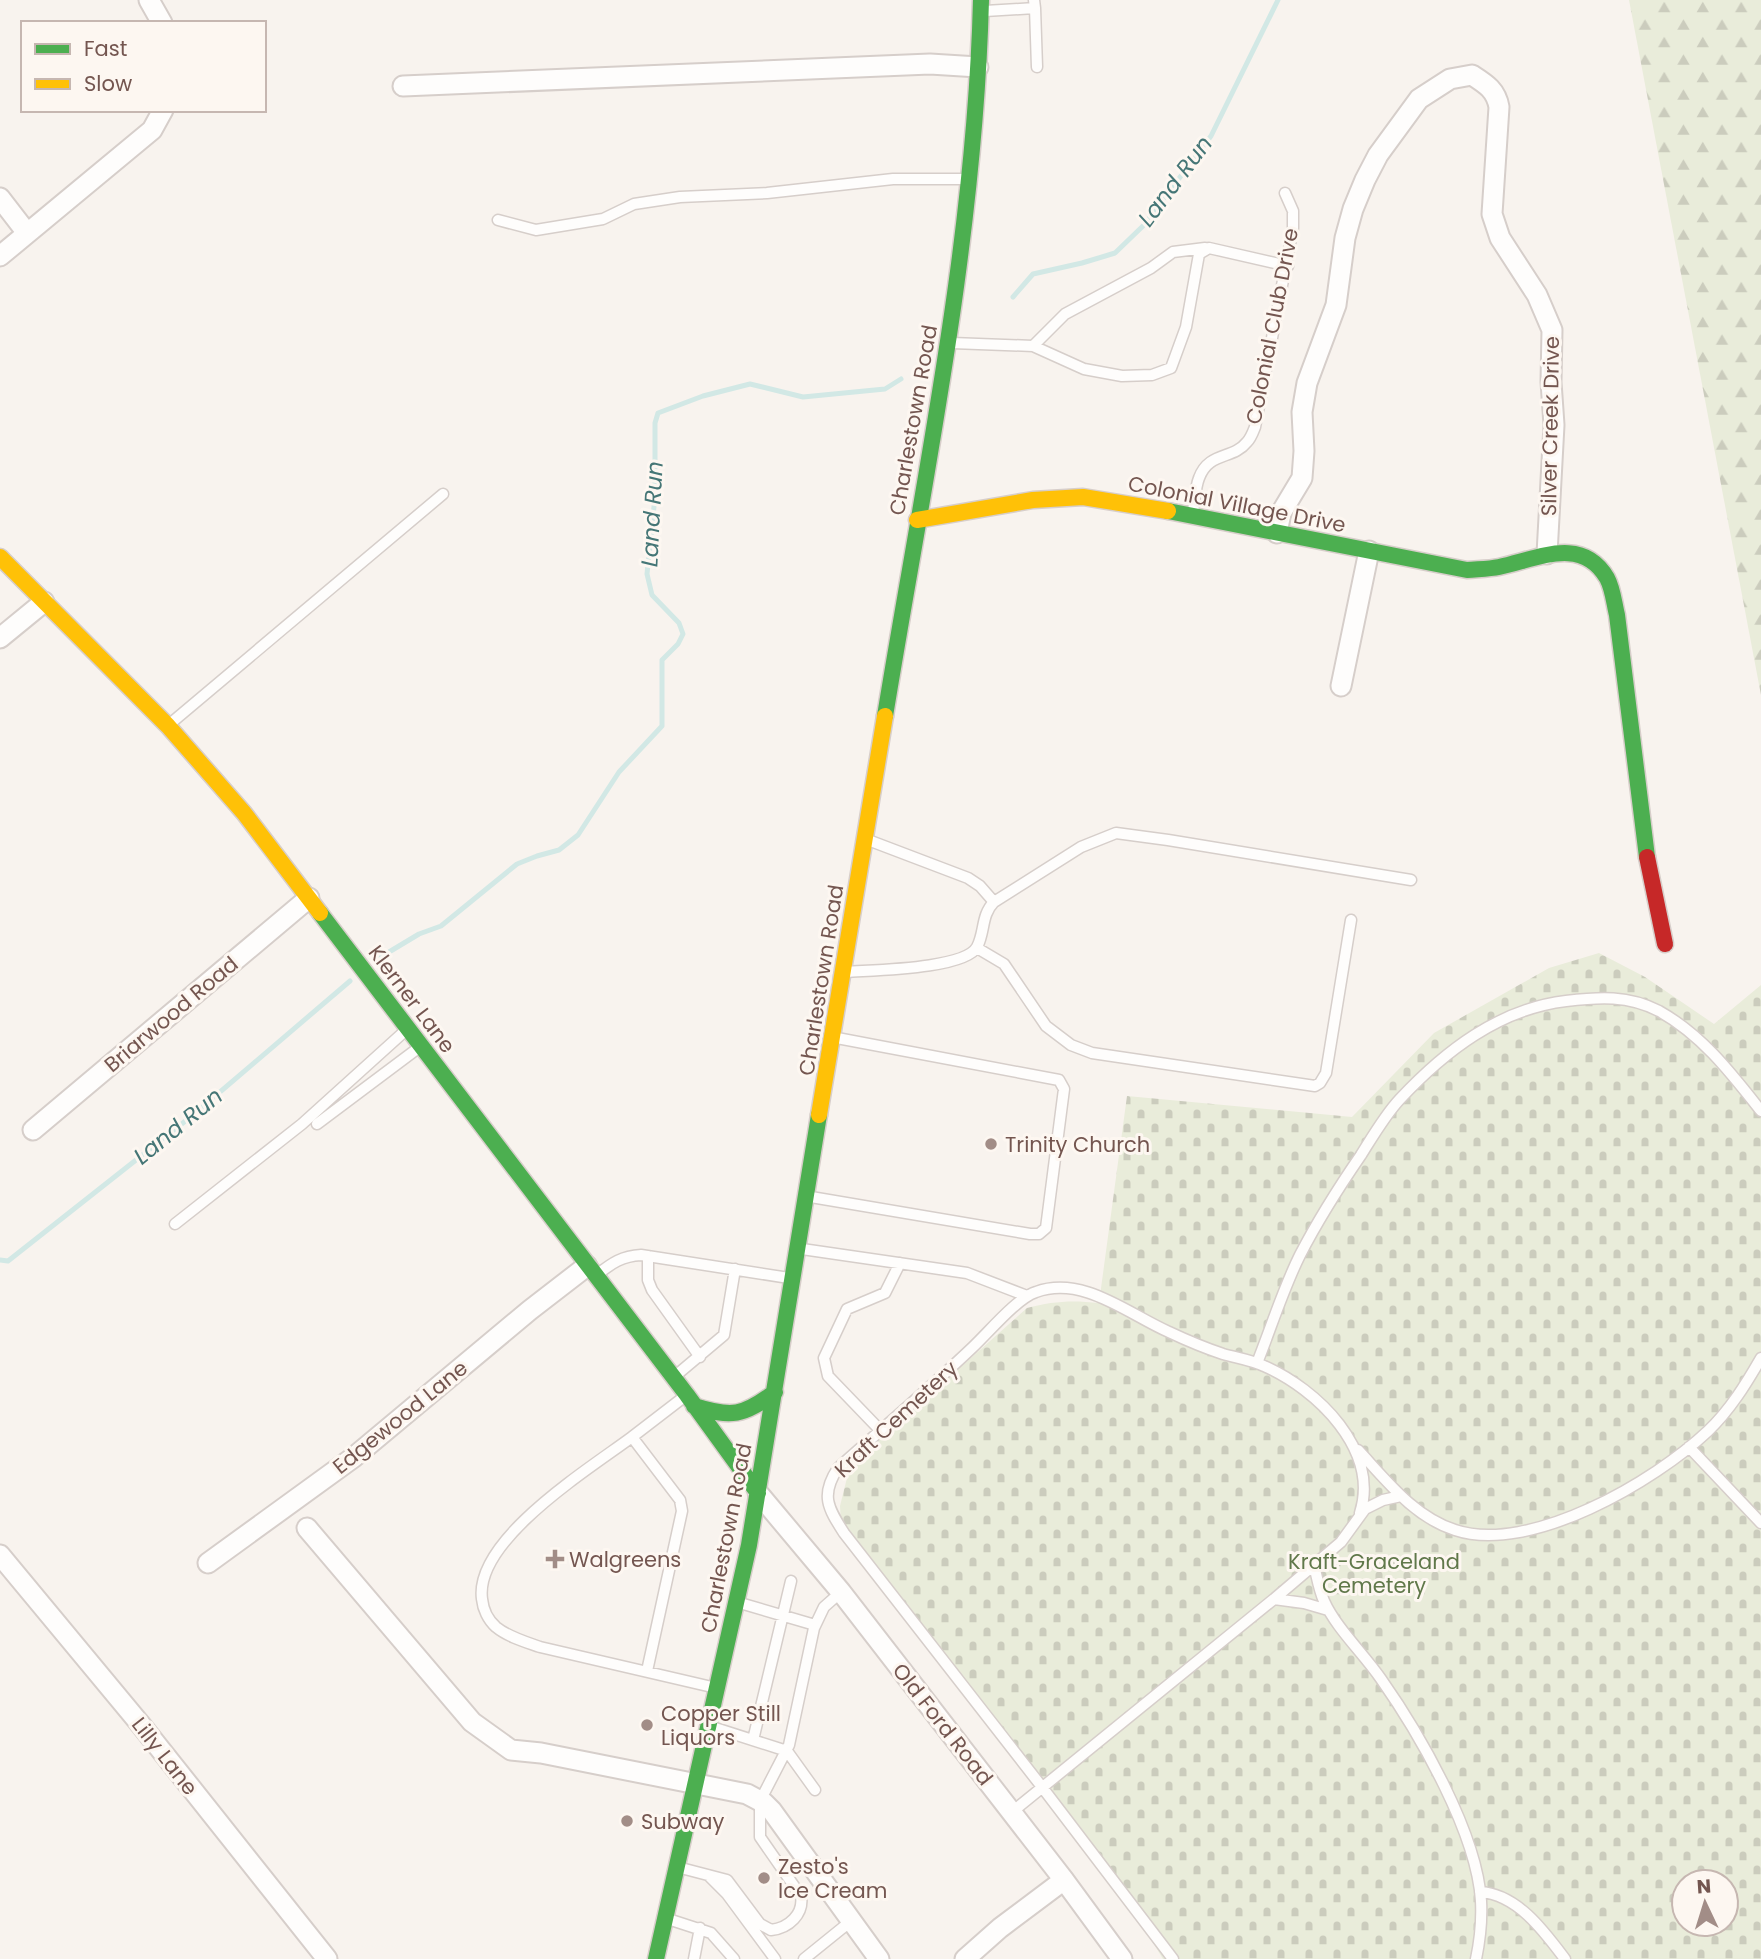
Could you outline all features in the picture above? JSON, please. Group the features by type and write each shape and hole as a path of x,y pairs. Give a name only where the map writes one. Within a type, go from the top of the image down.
{"street":[{"path":"149,0 161,21"},
{"name":"Charlestown Road","path":"656,1959 737,1602 775,1392 916,520 948,342 971,178 981,6"},
{"path":"403,86 930,64 978,68"},
{"name":"Silver Creek Drive","path":"1277,533 1281,513 1302,478 1302,412 1307,383 1336,305 1345,238 1365,180 1378,155 1419,100 1450,79 1472,75 1489,86 1497,96 1499,107 1492,214 1500,238 1537,295 1551,323 1554,425 1547,554"},
{"path":"0,256 152,130 162,112"},
{"path":"0,198 27,233"},
{"name":"Colonial Village Drive","path":"916,520 999,508 1032,500 1083,497 1467,570 1500,566 1547,554"},
{"path":"1341,686 1369,551"},
{"path":"1547,554 1569,552 1593,560 1611,589 1617,615 1647,857 1665,944"},
{"name":"Klerner Lane","path":"0,557 168,726 244,813 691,1400 758,1493"},
{"path":"0,638 44,603"},
{"name":"Briarwood Road","path":"33,1130 309,898"},
{"name":"Edgewood Lane","path":"208,1563 354,1457 520,1318 591,1271"},
{"path":"691,1400 718,1414 736,1416 751,1410 775,1392"},
{"name":"Old Ford Road","path":"758,1493 841,1592 1122,1959"},
{"path":"307,1528 472,1722 511,1751 541,1753 747,1794 760,1801 772,1811 879,1959"},
{"name":"Lilly Lane","path":"0,1555 141,1725 327,1959"},
{"path":"965,1959 1000,1927 1064,1880"}],"lane":[{"path":"981,6 1035,4 1037,67"},
{"path":"498,220 536,230 603,219 634,204 680,197 767,193 894,179 971,178"},
{"name":"Colonial Club Drive","path":"1193,516 1199,477 1208,463 1247,443 1255,427 1288,266 1293,228 1293,211 1285,193"},
{"path":"948,342 1032,346 1084,369 1122,376 1152,375 1171,368 1186,327 1199,254 1209,248"},
{"path":"1032,346 1065,314 1151,268 1173,252 1209,248 1288,266"},
{"path":"168,726 200,696 354,571 443,494"},
{"path":"843,972 926,966 967,956 977,948 986,912 995,902 1081,847 1116,833 1411,880"},
{"path":"865,839 968,878 995,902"},
{"path":"977,948 1004,964 1046,1026 1081,1050 1315,1086 1326,1073 1351,920"},
{"path":"1257,1363 1299,1257 1330,1199 1401,1098 1445,1055 1485,1028 1528,1009 1558,1002 1602,997 1631,1000 1658,1011 1694,1035 1724,1065 1761,1111"},
{"path":"176,1224 302,1124 408,1029"},
{"path":"807,1197 1030,1234 1039,1234 1046,1228 1064,1088 1059,1080 832,1037"},
{"path":"317,1124 421,1046"},
{"path":"798,1249 967,1273 1027,1296"},
{"path":"591,1271 628,1256 648,1256 793,1278"},
{"path":"648,1256 648,1280 652,1290 700,1357"},
{"path":"880,1430 828,1376 824,1357 847,1309 885,1293 900,1263"},
{"path":"673,1378 721,1340 726,1330 735,1269"},
{"name":"Kraft Cemetery","path":"1173,1959 844,1533 832,1515 827,1492 830,1479 838,1468 1027,1296 1057,1287 1078,1289 1097,1296 1170,1333 1257,1363 1286,1377 1330,1414 1356,1448 1401,1496 1432,1520 1457,1531 1485,1536 1560,1521 1605,1502 1667,1464 1709,1430 1728,1409 1761,1358"},
{"path":"691,1400 632,1437 521,1522 493,1557 480,1587 483,1607 489,1618 496,1627 514,1638 540,1647 717,1689"},
{"path":"632,1437 680,1500 682,1511 647,1671"},
{"path":"1689,1447 1761,1522"},
{"name":"Kraft Cemetery","path":"1356,1448 1364,1486 1360,1513"},
{"path":"1012,1812 1314,1565 1348,1534 1360,1513 1382,1500 1401,1496"},
{"path":"1314,1565 1328,1609 1379,1676 1429,1755 1450,1799 1468,1845 1480,1892 1480,1938 1476,1959"},
{"path":"753,1740 791,1581"},
{"path":"677,1867 727,1880 766,1928 781,1928 799,1914 801,1896 760,1838 760,1801 787,1751 803,1654 824,1607 841,1592"},
{"path":"1274,1599 1328,1609"},
{"path":"737,1602 816,1625"},
{"path":"709,1726 787,1751 815,1790"},
{"path":"707,1874 727,1894 775,1959"},
{"path":"1480,1892 1499,1895 1518,1907 1565,1959"},
{"path":"665,1918 711,1933 734,1959"},
{"path":"804,1959 851,1921"},
{"path":"694,1959 700,1928"}],"green space":[{"path":"1629,0 1761,0 1761,695"},
{"name":"Kraft-Graceland Cemetery","path":"1599,953 1645,977 1714,1024 1761,985 1761,1959 1163,1959 1091,1841 841,1522 840,1506 850,1466 1027,1308 1063,1302 1099,1303 1127,1096 1352,1117 1434,1033 1549,968"}],"waterway":[{"name":"Land Run","path":"1013,297 1033,274 1115,253 1144,225 1211,136 1278,0"},
{"name":"Land Run","path":"379,958 419,934 441,926 517,864 559,850 578,835 619,772 662,726 662,660 678,644 683,634 679,623 652,595 647,574 655,497 655,423 658,413 703,396 750,384 803,397 885,389 901,379"},
{"name":"Land Run","path":"0,1260 8,1261 193,1115 350,981"}],"traffic: fast":[{"path":"885,716 931,448 958,270 977,90 981,0"},
{"path":"1168,511 1467,570 1499,567 1558,553 1585,557 1597,565 1609,582 1617,615 1647,857"},
{"path":"320,913 687,1395 758,1493"},
{"path":"656,1959 749,1545 819,1115"},
{"path":"694,1406 737,1413 775,1392"}],"traffic: slow":[{"path":"917,520 1033,500 1083,497 1168,511"},
{"path":"0,557 168,726 244,813 320,913"},
{"path":"819,1115 885,716"}],"traffic: jam":[{"path":"1647,857 1665,944"}],"place":[{"name":"Trinity Church","path":"991,1144"},
{"name":"Walgreens","path":"555,1559"},
{"name":"Copper Still Liquors","path":"647,1725"},
{"name":"Subway","path":"627,1821"},
{"name":"Zesto's Ice Cream","path":"764,1878"}]}
